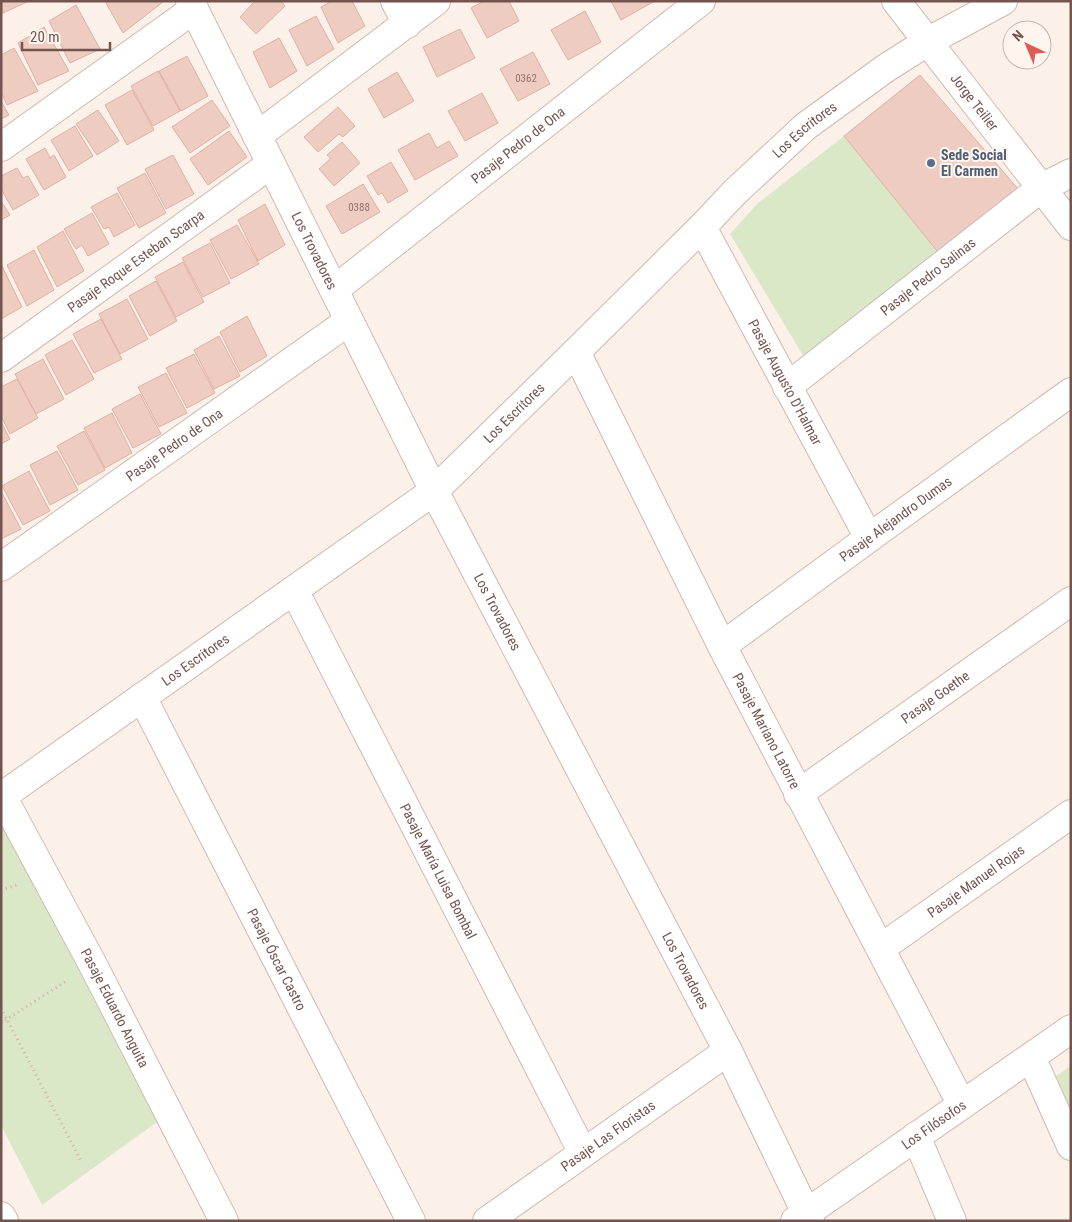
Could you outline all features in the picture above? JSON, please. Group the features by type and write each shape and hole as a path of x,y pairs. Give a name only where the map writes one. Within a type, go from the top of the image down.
{"street":[{"path":"257,136 401,12 436,1"},
{"name":"Pasaje Pedro de Ona","path":"334,290 701,1"},
{"name":"Jorge Teilier","path":"896,1 1071,226"},
{"name":"Los Escritores","path":"2,797 434,491 702,227 735,192 806,126 886,68 927,42 1003,1"},
{"path":"1,147 192,5"},
{"name":"Los Trovadores","path":"192,5 434,491 728,1051 804,1218"},
{"name":"Pasaje Roque Esteban Scarpa","path":"1,358 271,164"},
{"name":"Pasaje Pedro Salinas","path":"788,387 1041,188 1071,173"},
{"name":"Pasaje Augusto D'Halmar","path":"702,227 869,538"},
{"name":"Pasaje Pedro de Ona","path":"1,567 349,321"},
{"name":"Pasaje Mariano Latorre","path":"576,352 722,646 962,1105"},
{"name":"Pasaje Alejandro Dumas","path":"722,646 1071,392"},
{"name":"Pasaje María Luisa Bombal","path":"294,590 583,1154"},
{"name":"Pasaje Goethe","path":"798,794 1071,601"},
{"name":"Pasaje Óscar Castro","path":"142,697 411,1221"},
{"name":"Pasaje Eduardo Anguita","path":"2,797 93,965 224,1221"},
{"name":"Pasaje Manuel Rojas","path":"881,948 1071,814"},
{"name":"Los Filósofos","path":"804,1218 916,1136 1071,1029"},
{"name":"Pasaje Las Floristas","path":"488,1221 728,1051"},
{"path":"1031,1057 1071,1146"},
{"path":"916,1136 952,1221"},
{"path":"1,1216 4,1221"}],"path":[{"path":"1,1023 93,965"},
{"path":"1,1008 81,1161"}],"green space":[{"path":"844,136 938,252 804,357 730,234 758,203"},
{"path":"4,824 157,1122 42,1205 1,1125 1,826"},
{"path":"1071,1066 1071,1126 1050,1080"}],"building":[{"path":"1,1 29,1 3,13"},
{"path":"109,1 163,2 123,33 106,3"},
{"path":"255,1 281,1 285,6 256,34 240,17"},
{"path":"332,1 352,1 365,26 338,43 321,7"},
{"path":"484,1 509,1 519,21 487,38 471,8"},
{"path":"611,1 653,1 653,2 621,20"},
{"path":"76,5 100,49 70,63 49,21"},
{"path":"585,11 601,42 568,60 551,30"},
{"path":"316,16 334,49 307,66 289,30"},
{"path":"44,27 69,71 38,85 18,43"},
{"path":"460,29 475,58 437,77 423,47"},
{"path":"279,38 297,71 270,88 253,52"},
{"path":"14,48 38,91 7,105 1,92 1,55"},
{"path":"533,52 550,84 518,101 500,69"},
{"path":"187,56 208,96 181,111 159,71"},
{"path":"158,71 180,111 153,126 131,86"},
{"path":"397,72 414,101 384,118 368,89"},
{"name":"Sede Social El Carmen","path":"920,75 1019,190 938,252 844,136"},
{"path":"132,90 154,130 127,145 105,105"},
{"path":"482,93 498,123 465,141 448,111"},
{"path":"212,100 230,126 190,153 172,127"},
{"path":"1,101 9,115 1,119"},
{"path":"338,107 355,126 343,137 339,134 318,152 304,137"},
{"path":"98,110 119,141 97,155 76,124"},
{"path":"75,126 93,156 69,171 51,140"},
{"path":"229,131 247,157 208,185 190,159"},
{"path":"429,133 437,148 449,141 458,156 415,180 398,150"},
{"path":"342,142 360,163 334,186 319,169 331,158 327,155"},
{"path":"45,148 50,158 54,155 66,177 44,190 26,159"},
{"path":"173,155 194,194 166,209 145,169"},
{"path":"391,162 408,191 388,203 382,193 378,195 367,176"},
{"path":"17,168 23,178 28,176 39,195 13,210 1,189 1,176"},
{"path":"145,173 166,213 139,228 117,188"},
{"path":"363,184 380,212 342,234 326,206"},
{"path":"117,193 135,225 114,237 109,227 104,229 91,207"},
{"path":"1,201 10,215 1,220"},
{"path":"265,204 285,245 258,261 238,220"},
{"path":"92,213 109,244 88,256 82,245 76,249 64,229"},
{"path":"237,225 259,264 231,279 210,240"},
{"path":"63,231 84,271 57,287 37,247"},
{"path":"210,243 230,283 203,297 182,258"},
{"path":"34,250 54,290 27,306 7,265"},
{"path":"183,262 204,302 176,317 155,277"},
{"path":"1,267 22,307 1,319"},
{"path":"156,281 177,321 150,336 129,296"},
{"path":"127,299 148,339 120,354 99,314"},
{"path":"247,316 267,356 240,372 220,332"},
{"path":"101,319 122,359 94,373 73,334"},
{"path":"219,336 240,376 214,389 194,350"},
{"path":"72,340 94,379 66,395 45,355"},
{"path":"194,354 215,393 187,408 166,368"},
{"path":"43,359 64,399 36,414 15,374"},
{"path":"166,373 187,413 159,427 138,387"},
{"path":"17,379 38,418 10,434 1,416 1,387"},
{"path":"140,394 161,434 133,448 112,409"},
{"path":"112,413 132,453 105,468 84,428"},
{"path":"1,422 10,439 1,444"},
{"path":"84,431 105,470 78,485 57,446"},
{"path":"57,451 78,490 50,505 30,465"},
{"path":"29,471 50,511 23,525 2,486"},
{"path":"1,491 21,529 1,539"}],"place":[{"name":"Sede Social El Carmen","path":"931,163"}]}
